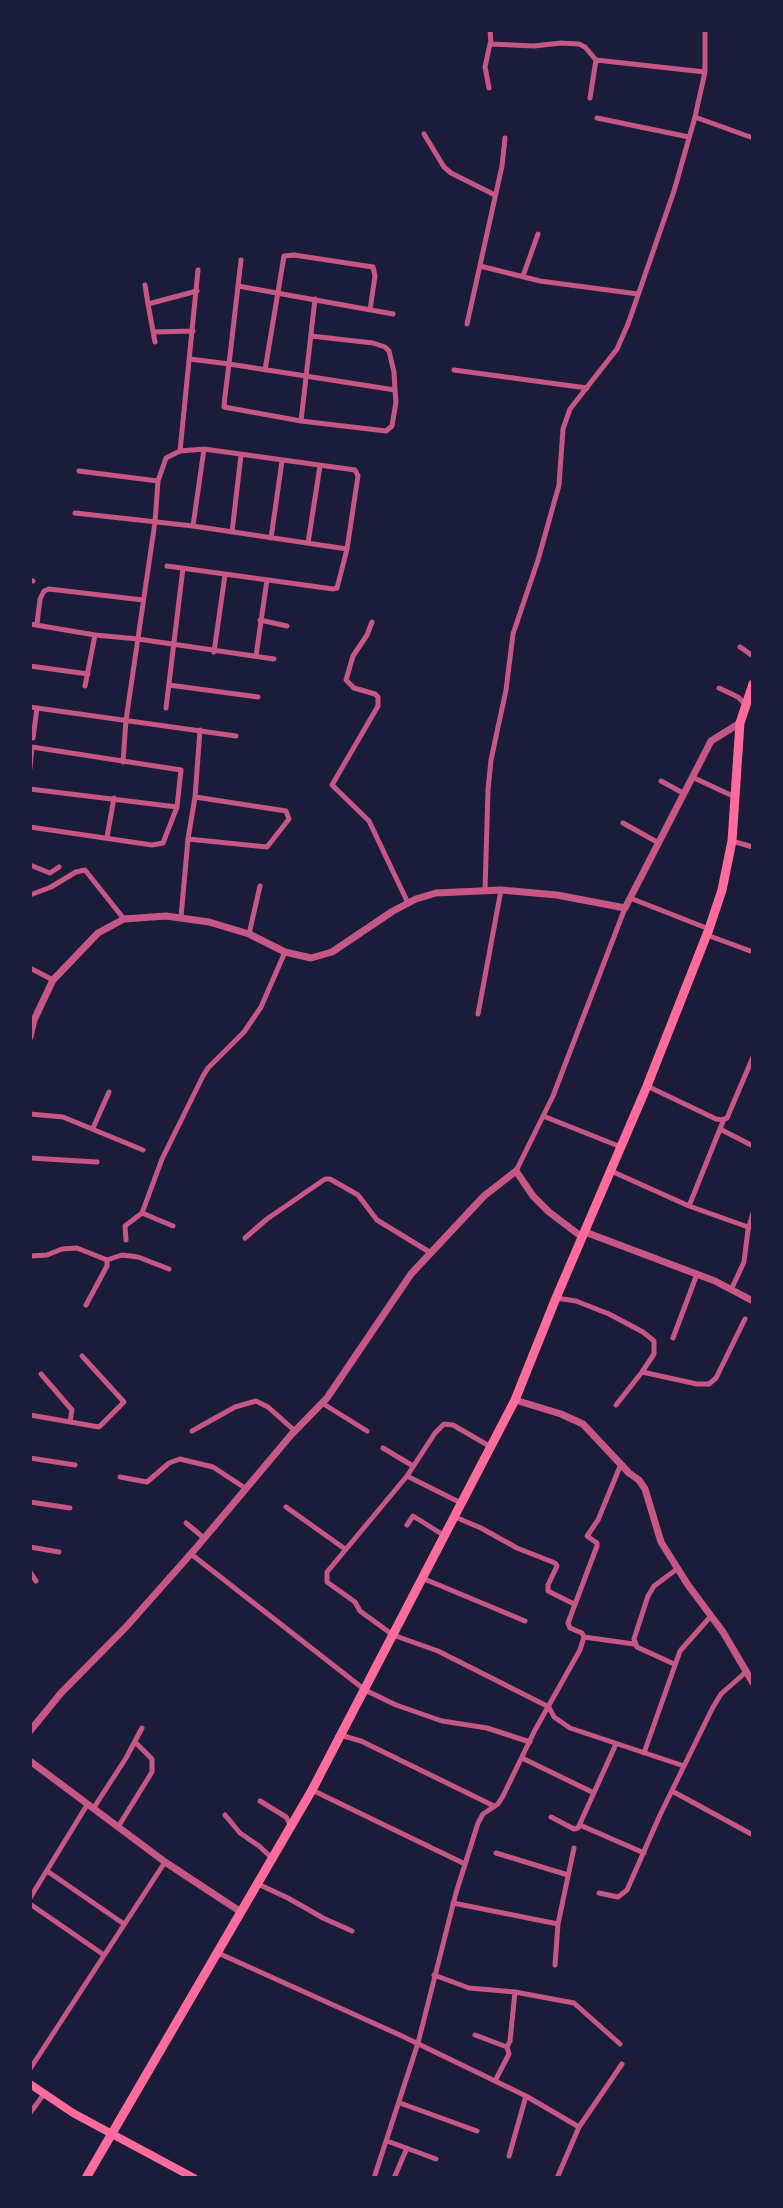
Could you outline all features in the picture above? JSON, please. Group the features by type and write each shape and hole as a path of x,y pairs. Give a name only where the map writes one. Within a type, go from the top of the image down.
{"main road":[{"path":"86,2178 312,1790 515,1400 648,1086 708,932 722,890 732,841 740,723 753,687"},
{"path":"30,2084 111,2133 194,2178"}],"street":[{"path":"489,88 485,67 490,30"},
{"path":"485,891 489,777 506,690 511,641 559,485 561,438 566,419 624,338 690,137 705,72 705,30"},
{"path":"490,44 534,47 561,43 579,44 596,60 705,72"},
{"path":"590,98 596,60"},
{"path":"695,117 753,138"},
{"path":"597,118 690,137"},
{"path":"424,134 444,167 495,195"},
{"path":"467,324 481,266 505,138"},
{"path":"523,276 538,234"},
{"path":"265,370 282,258 287,255 373,267 375,276 370,310"},
{"path":"241,260 224,404 226,409 301,421 390,430 396,409 389,351 373,343 311,336"},
{"path":"481,266 596,290 638,294"},
{"path":"180,452 198,270"},
{"path":"145,285 155,342"},
{"path":"238,286 393,314"},
{"path":"148,304 197,291"},
{"path":"301,421 315,299"},
{"path":"153,332 193,331"},
{"path":"190,359 395,390"},
{"path":"454,370 587,388"},
{"path":"193,526 204,449"},
{"path":"123,761 126,720 155,522 158,481 166,458 180,452 204,449 355,470 357,473 347,549 337,588 167,566"},
{"path":"232,532 241,455"},
{"path":"271,538 282,461"},
{"path":"308,544 320,466"},
{"path":"79,471 158,481"},
{"path":"75,513 193,526 347,549"},
{"path":"166,708 183,568"},
{"path":"214,652 225,575"},
{"path":"256,656 267,580"},
{"path":"143,600 49,589 44,591 40,599 33,624 94,635 274,659"},
{"path":"260,620 287,626"},
{"path":"372,622 353,656 346,680 354,688 375,694 379,706 332,785 369,821 408,903"},
{"path":"85,686 94,635"},
{"path":"740,647 753,656"},
{"path":"30,666 88,674"},
{"path":"169,685 258,697"},
{"path":"719,688 738,697 746,705"},
{"path":"30,768 33,708 236,736"},
{"path":"30,1731 61,1693 126,1627 191,1554 245,1488 322,1403 400,1290 431,1253 484,1196 516,1171 577,1036 629,898 657,842 710,741 740,723"},
{"path":"181,917 200,730"},
{"path":"30,827 152,845 163,844 177,807 181,770 32,747"},
{"path":"692,777 735,797"},
{"path":"661,781 683,793"},
{"path":"30,789 177,807"},
{"path":"188,838 267,847 289,819 286,811 195,797"},
{"path":"107,837 114,798"},
{"path":"623,823 657,842"},
{"path":"732,841 753,847"},
{"path":"31,867 50,873 59,867"},
{"path":"30,895 85,870 124,919"},
{"path":"249,934 260,886"},
{"path":"478,1014 501,890"},
{"path":"30,1037 32,1019 53,980 98,933 124,919 181,917 233,928 285,952 311,958 332,952 408,903 436,893 501,890 557,895 625,908"},
{"path":"629,898 753,953"},
{"path":"126,1240 125,1226 142,1213 162,1159 203,1076 244,1032 261,1007 285,952"},
{"path":"30,968 53,980"},
{"path":"689,1206 753,1056"},
{"path":"648,1086 716,1119 724,1119"},
{"path":"93,1128 109,1092"},
{"path":"30,1114 63,1117 143,1150"},
{"path":"543,1116 621,1147"},
{"path":"720,1129 753,1146"},
{"path":"30,1158 97,1162"},
{"path":"516,1171 527,1189 549,1212 584,1235 697,1274 753,1301"},
{"path":"611,1171 689,1206 748,1227"},
{"path":"245,1238 267,1219 325,1179 330,1179 358,1195 377,1220 431,1253"},
{"path":"142,1213 173,1226"},
{"path":"731,1290 747,1252 748,1227 753,1213"},
{"path":"30,1256 77,1248 107,1260 122,1255 138,1257 169,1269"},
{"path":"86,1305 107,1266 107,1260"},
{"path":"673,1338 697,1274"},
{"path":"556,1298 576,1301 609,1314 651,1337 655,1347 654,1354 616,1405"},
{"path":"642,1373 709,1384 716,1378 745,1319"},
{"path":"30,1415 99,1427 124,1402 82,1356"},
{"path":"41,1374 72,1410 70,1422"},
{"path":"515,1400 561,1414 583,1424 645,1489 661,1542 753,1683"},
{"path":"192,1431 235,1407 256,1401 268,1407 295,1431"},
{"path":"322,1403 367,1431"},
{"path":"491,1447 446,1423 435,1433 407,1476 327,1573 327,1582 393,1635 438,1651 549,1707 554,1717 562,1724 684,1766"},
{"path":"383,1448 413,1466"},
{"path":"30,1458 75,1465"},
{"path":"120,1476 146,1482 173,1461 180,1459 214,1467 245,1488"},
{"path":"621,1464 598,1521 587,1536 598,1544 568,1625 584,1637 634,1644 674,1664"},
{"path":"407,1476 462,1503"},
{"path":"30,1502 70,1508"},
{"path":"286,1507 345,1549"},
{"path":"407,1525 413,1516 445,1536"},
{"path":"455,1517 517,1548 555,1563 557,1566 548,1585 548,1592 574,1604"},
{"path":"186,1523 204,1538"},
{"path":"30,1547 59,1552"},
{"path":"191,1554 365,1690 396,1705 442,1721 487,1728 530,1742"},
{"path":"634,1644 648,1596 658,1582 677,1569"},
{"path":"30,1572 36,1581"},
{"path":"422,1578 525,1621"},
{"path":"644,1753 674,1664 684,1646 711,1616"},
{"path":"374,2178 418,2043 453,1903 478,1823 483,1814 503,1796 580,1650 584,1637"},
{"path":"599,1893 623,1895 721,1694 747,1671"},
{"path":"30,1898 142,1728"},
{"path":"340,1735 361,1741 494,1806"},
{"path":"118,1827 152,1772 152,1759 135,1742"},
{"path":"551,1817 574,1829 580,1825 617,1744"},
{"path":"522,1758 594,1793"},
{"path":"30,1761 165,1862 241,1912"},
{"path":"312,1790 465,1864"},
{"path":"672,1791 753,1835"},
{"path":"260,1801 286,1817 291,1826"},
{"path":"225,1815 240,1833 272,1858"},
{"path":"580,1825 644,1853"},
{"path":"555,1965 558,1924 574,1848"},
{"path":"496,1853 568,1875"},
{"path":"30,2069 165,1862"},
{"path":"47,1871 124,1924"},
{"path":"258,1884 352,1931"},
{"path":"453,1903 558,1924"},
{"path":"30,1904 104,1955"},
{"path":"218,1953 418,2043 526,2096 579,2127"},
{"path":"434,1975 469,1988 515,1992 575,2003 620,2044"},
{"path":"495,2081 509,2054 507,2047 510,2041 515,1992"},
{"path":"475,2035 507,2047"},
{"path":"557,2178 579,2127 622,2064"},
{"path":"30,2113 44,2094"},
{"path":"509,2156 526,2096"},
{"path":"400,2103 477,2131"},
{"path":"387,2141 436,2159"},
{"path":"394,2178 407,2148"}]}
